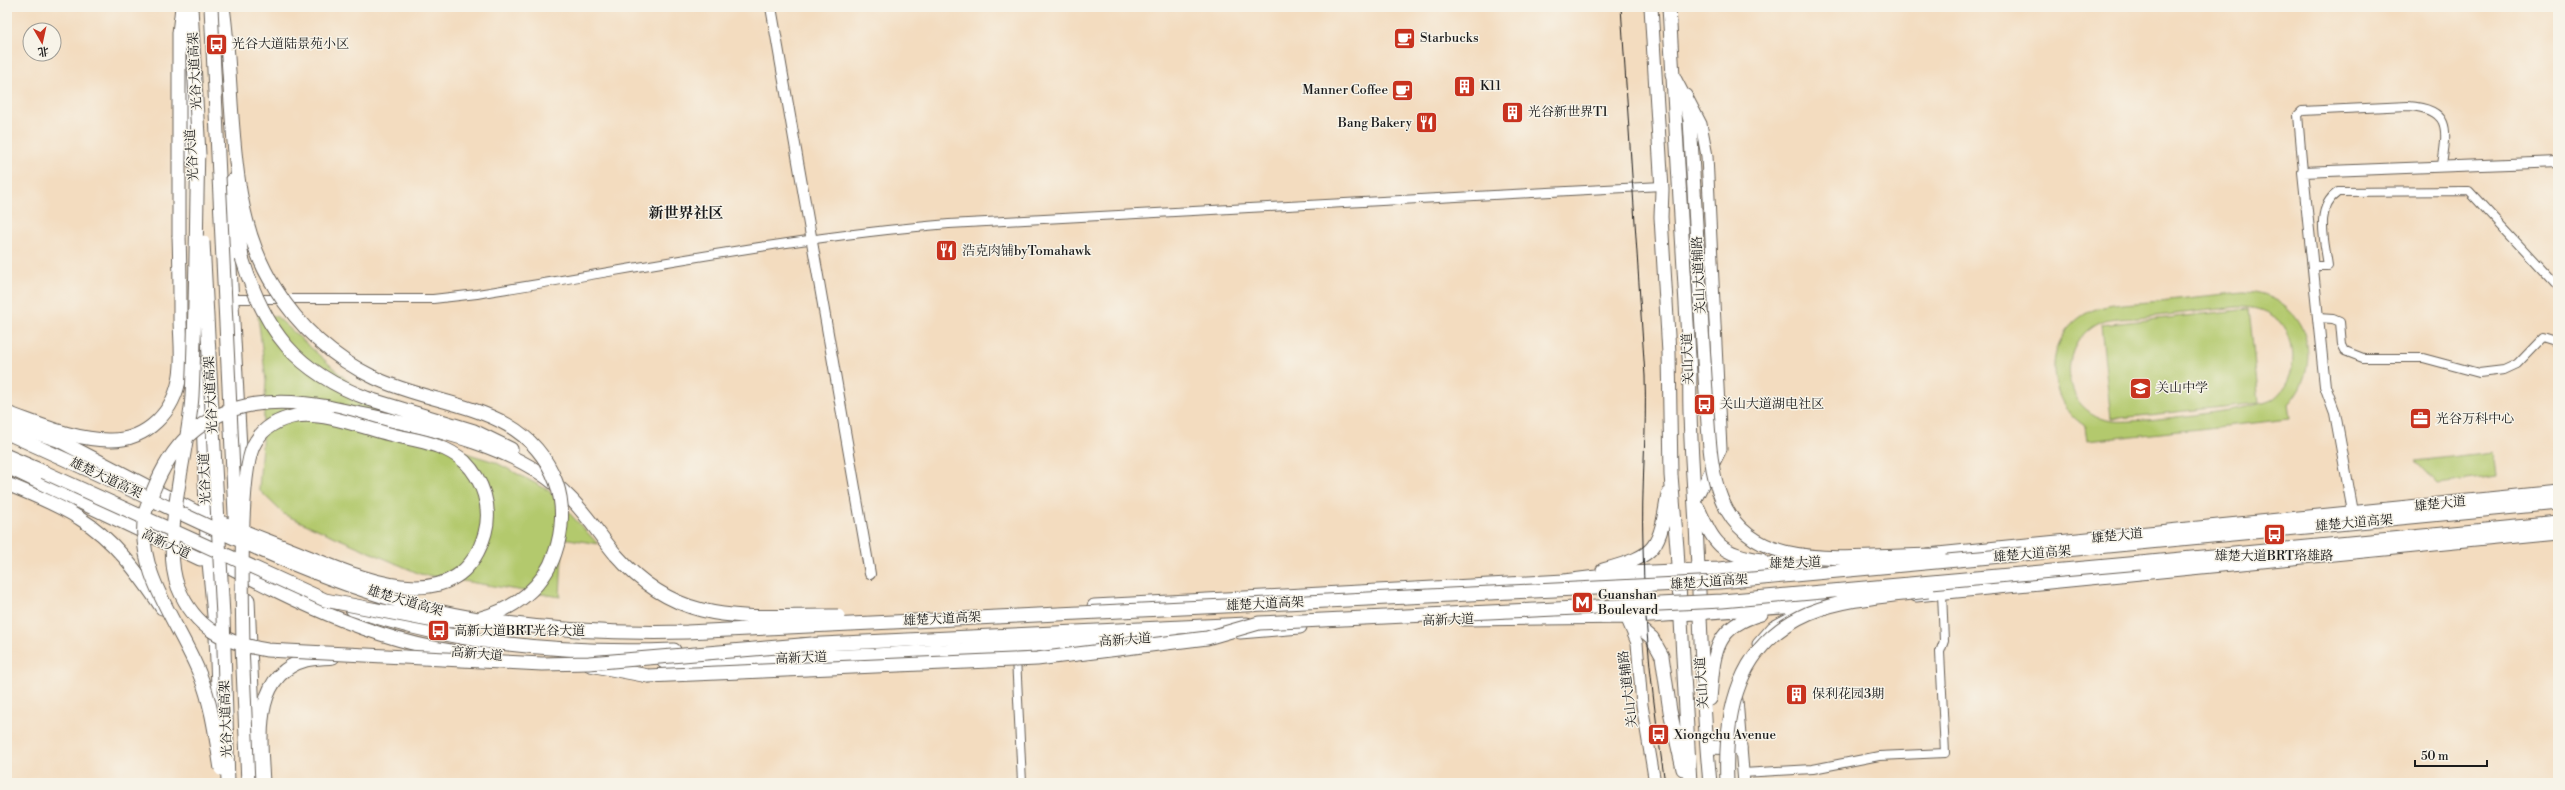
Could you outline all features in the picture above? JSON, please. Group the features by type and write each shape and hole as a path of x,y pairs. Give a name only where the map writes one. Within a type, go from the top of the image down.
{"main road":[{"path":"7,413 75,435 109,440 125,439 141,434 155,424 171,404 180,375 179,108 182,7"},
{"name":"光谷大道","path":"182,7 198,238 207,518 216,637 222,783"},
{"name":"光谷大道高架","path":"191,7 223,616 228,783"},
{"name":"光谷大道高架","path":"211,7 243,652 248,783"},
{"path":"216,7 246,536 256,783"},
{"path":"216,7 238,236 251,288 273,330 283,343 308,367 337,385 369,399 474,431 502,443 542,468 568,495 616,555 640,580 671,601 700,611 734,615 982,618"},
{"path":"223,7 228,43 235,155 245,210 259,258 283,301 318,339 355,367 407,391 474,409 521,432 544,458 552,473 560,500 560,541 546,572 523,598 494,614 474,620 429,620 325,600"},
{"name":"关山大道","path":"1651,7 1662,186 1661,217 1669,353 1671,475 1690,783"},
{"name":"关山大道","path":"1669,7 1695,501 1699,612 1710,783"},
{"path":"1672,74 1685,99 1690,120 1710,459 1715,486 1734,521 1755,540 1786,552 1824,557 2023,554"},
{"name":"关山大道辅路","path":"1672,74 1696,110 1701,124 1708,163 1721,449 1695,501"},
{"path":"198,146 192,398 172,552 173,568 178,586 186,604 196,618 210,631 231,642 266,650 505,664 581,663 812,644"},
{"path":"174,626 152,574 144,536 145,514 162,470 183,440 200,426 242,407 260,402 305,403 471,441 512,457 542,474 568,495"},
{"path":"82,467 242,531 250,534 257,536 337,568 382,584 418,588 435,585 458,575 468,565 480,548 488,516 483,489 476,475 454,454 436,445 320,417 297,416 278,421 266,428 255,442 248,461 245,489 244,520 244,528 244,536 244,551 244,559 243,598 243,652"},
{"path":"7,422 58,440 207,518 246,536 384,590 433,604 520,620 631,628 982,613 1564,580 1637,560 1655,546 1662,532 1671,475"},
{"name":"雄楚大道高架","path":"7,433 274,556 334,579 432,610 499,622 561,630 631,633 982,618 1719,582 2558,504"},
{"name":"雄楚大道高架","path":"7,456 325,600 423,631 565,650 642,651 812,644 1722,601 2554,523"},
{"name":"高新大道","path":"7,467 200,560 209,556 279,593 320,611 410,645 478,655 564,660 656,662 875,656 1016,648 1328,625 1450,620 1631,617"},
{"path":"7,484 63,509 95,530 130,564 174,626 190,654 206,693 222,783"},
{"name":"雄楚大道","path":"1564,580 1629,573 1698,570 1778,563 1891,559 2558,492"},
{"path":"1695,501 1707,528 1723,549 1737,556 1778,563"},
{"path":"1631,617 1785,608 2558,532"},
{"path":"1727,783 1726,733 1731,707 1746,669 1759,651 1789,624 1810,613 1880,598 2140,563"},
{"path":"1743,778 1737,694 1742,669 1749,654 1773,627 1787,618 1824,604"},
{"path":"1740,748 1707,747 1714,654 1729,629 1743,619 1785,608"},
{"path":"1631,617 1649,635 1662,656 1677,750 1687,783"},
{"name":"关山大道辅路","path":"1631,617 1637,644 1642,705 1655,783"},
{"path":"564,660 648,676 1037,659 1207,638 1259,624"},
{"path":"263,783 262,712 273,685 282,674 306,660 349,656"}],"street":[{"path":"770,7 796,145 811,240 870,574"},
{"path":"2353,512 2335,413 2326,386 2298,115 2302,111 2408,106 2426,109 2438,114 2445,126 2442,165"},
{"path":"2303,172 2442,165 2558,162"},
{"path":"233,299 433,298 477,294 811,240 888,229 949,224 1662,186"},
{"path":"2313,266 2328,266 2323,221 2324,205 2338,192 2469,191 2558,287"},
{"path":"2318,318 2334,318 2340,322 2342,345 2345,351 2363,358 2423,358 2479,373 2504,370 2517,364 2542,338 2558,343"},
{"path":"1743,778 1813,768 1879,756 1945,753 1940,652 1944,641 1942,593"},
{"path":"1016,648 1022,783"}],"green space":[{"path":"2243,292 2264,296 2282,304 2295,317 2304,333 2308,350 2307,369 2300,387 2288,404 2290,419 2087,441 2085,426 2072,415 2062,402 2056,387 2054,370 2054,362 2058,346 2066,331 2078,319 2092,310 2108,306","holes":["2238,307 2258,309 2270,314 2280,322 2287,332 2293,356 2292,369 2282,391 2273,399 2245,407 2194,415 2143,420 2112,421 2091,413 2079,402 2076,397 2070,376 2072,356 2075,346 2081,338 2088,330 2097,324 2112,320"]},
{"path":"2249,309 2259,403 2111,419 2101,325"},
{"path":"258,316 276,316 351,384 433,443 495,462 548,490 598,544 563,538 560,597 420,574 285,515 259,490 266,381"},
{"path":"2493,452 2496,476 2438,484 2416,461"}],"tram line":[{"path":"1621,7 1645,376 1643,503 1645,605 1653,694 1665,783"}],"place":[{"name":"Starbucks","path":"1405,38"},
{"name":"光谷大道陆景苑小区","path":"217,44"},
{"name":"K11","path":"1464,86"},
{"name":"Manner Coffee","path":"1403,90"},
{"name":"光谷新世界T1","path":"1512,112"},
{"name":"Bang Bakery","path":"1427,123"},
{"name":"浩克肉铺byTomahawk","path":"947,251"},
{"name":"关山中学","path":"2140,388"},
{"name":"关山大道湖电社区","path":"1704,404"},
{"name":"光谷万科中心","path":"2420,419"},
{"name":"雄楚大道BRT珞雄路","path":"2274,534"},
{"name":"Guanshan Boulevard","path":"1583,602"},
{"name":"高新大道BRT光谷大道","path":"438,631"},
{"name":"保利花园3期","path":"1796,694"},
{"name":"Xiongchu Avenue","path":"1658,735"}],"district":[{"name":"新世界社区","path":"686,213"}]}
